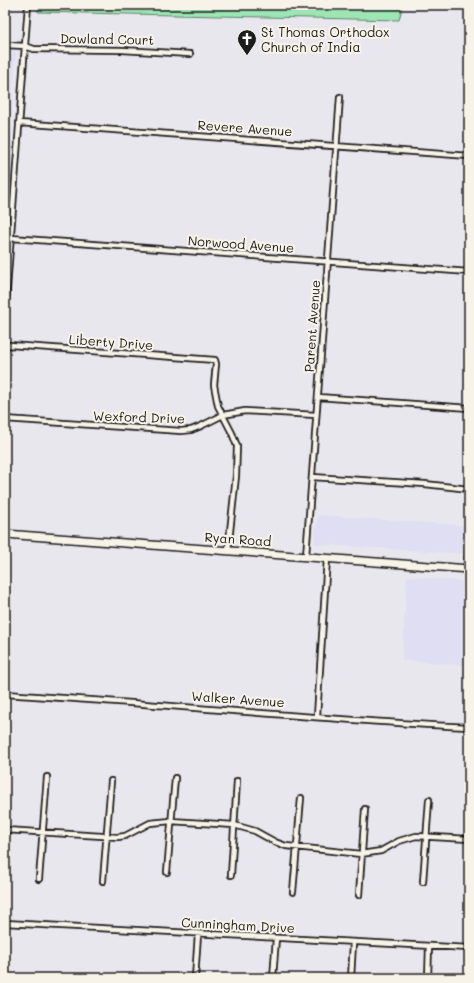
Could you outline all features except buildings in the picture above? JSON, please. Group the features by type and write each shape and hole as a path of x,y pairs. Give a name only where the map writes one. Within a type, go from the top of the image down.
{"main road":[{"name":"Ryan Road","path":"5,534 468,569"}],"street":[{"path":"5,315 6,278 12,238 28,5"},
{"name":"Dowland Court","path":"5,45 25,46 34,49 122,50 190,54"},
{"name":"Parent Avenue","path":"306,556 340,97"},
{"name":"Revere Avenue","path":"19,123 469,156"},
{"name":"Norwood Avenue","path":"12,238 469,272"},
{"name":"Liberty Drive","path":"5,346 12,345 215,360 215,395 218,406 223,415"},
{"path":"318,397 469,408"},
{"name":"Wexford Drive","path":"5,419 181,431 191,430 223,415 245,411 316,415"},
{"path":"223,415 237,446 236,476 228,550"},
{"path":"312,477 425,484 469,489"},
{"path":"468,569 469,541"},
{"path":"317,716 327,558"},
{"name":"Walker Avenue","path":"5,694 469,727"},
{"path":"39,880 47,777"},
{"path":"167,872 175,778"},
{"path":"103,880 110,781"},
{"path":"231,875 237,781"},
{"path":"293,892 301,798"},
{"path":"423,882 429,800"},
{"path":"359,895 365,809"},
{"path":"5,830 118,837 126,836 150,823 171,820 234,825 255,831 275,842 297,848 361,854 381,851 408,838 426,836 469,839"},
{"name":"Cunningham Drive","path":"5,923 353,943 469,948"},
{"path":"195,978 198,934"},
{"path":"273,978 276,938"},
{"path":"351,978 353,943"},
{"path":"428,978 430,946"}],"shaded area":[{"path":"5,52 16,52 5,189"},
{"path":"318,515 469,526 469,554 314,544"},
{"path":"407,576 469,582 469,666 402,660"}],"green space":[{"path":"38,5 403,5 399,20 38,12"}],"place":[{"name":"St Thomas Orthodox Church of India","path":"247,56"}]}
